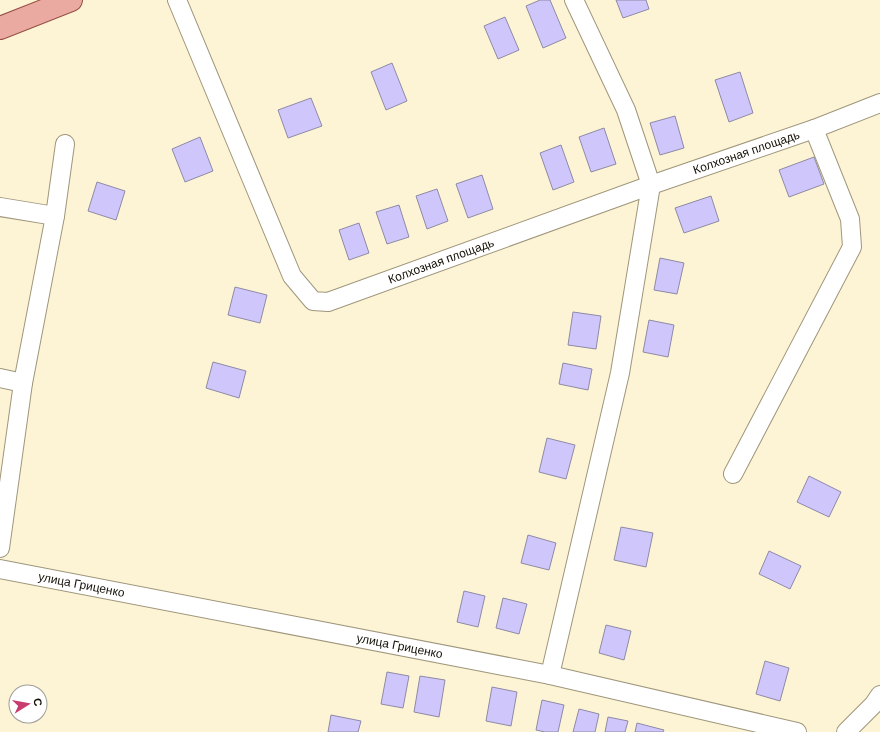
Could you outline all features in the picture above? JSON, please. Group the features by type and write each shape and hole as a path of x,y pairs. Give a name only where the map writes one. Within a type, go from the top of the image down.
{"main road":[{"path":"0,28 71,0"}],"street":[{"name":"Колхозная площадь","path":"177,0 292,276 313,301 328,302 651,184 814,129 880,103"},
{"path":"550,675 620,373 651,184 626,110 574,0"},
{"path":"733,474 852,248 850,219 814,129"},
{"path":"0,548 23,383 54,216 65,144"},
{"path":"0,207 54,216"},
{"path":"0,378 23,383"},
{"name":"улица Гриценко","path":"0,569 550,675 797,732"},
{"path":"846,732 874,704 880,695"}],"building":[{"path":"540,0 550,0 566,38 543,48 526,6"},
{"path":"616,0 646,0 649,9 623,18"},
{"path":"505,17 519,50 498,59 484,26"},
{"path":"392,63 407,101 386,110 371,72"},
{"path":"740,72 753,113 729,122 715,80"},
{"path":"311,98 322,126 288,138 278,110"},
{"path":"675,116 684,148 660,155 650,123"},
{"path":"604,128 616,164 591,172 579,137"},
{"path":"200,137 213,171 185,182 172,149"},
{"path":"561,145 574,182 553,190 540,153"},
{"path":"814,157 824,184 789,197 779,170"},
{"path":"482,175 493,209 468,218 456,184"},
{"path":"97,182 125,191 116,220 88,211"},
{"path":"437,189 448,221 427,229 416,196"},
{"path":"711,196 719,221 684,233 675,208"},
{"path":"399,205 409,237 387,244 376,212"},
{"path":"359,223 369,253 349,260 339,230"},
{"path":"660,258 684,263 677,294 654,290"},
{"path":"235,287 267,295 260,323 228,315"},
{"path":"573,312 601,316 596,349 568,345"},
{"path":"649,320 674,325 668,357 643,352"},
{"path":"213,362 246,371 239,398 206,388"},
{"path":"563,363 592,369 588,390 559,384"},
{"path":"547,438 575,445 566,479 539,472"},
{"path":"809,476 841,492 829,517 797,502"},
{"path":"621,527 653,533 646,567 614,560"},
{"path":"528,535 556,543 549,570 521,563"},
{"path":"769,551 801,566 790,589 759,574"},
{"path":"464,591 485,596 478,627 457,622"},
{"path":"503,598 527,604 519,634 496,628"},
{"path":"606,625 631,631 624,660 599,653"},
{"path":"765,661 789,668 780,701 756,694"},
{"path":"387,672 409,676 403,708 381,704"},
{"path":"420,676 445,680 439,717 414,712"},
{"path":"492,687 517,692 511,726 486,721"},
{"path":"542,700 564,705 558,732 536,730"},
{"path":"579,709 599,714 595,732 573,732"},
{"path":"331,715 361,721 358,732 328,732"},
{"path":"608,717 628,721 625,732 605,732"},
{"path":"637,723 664,730 663,732 635,732"}]}
